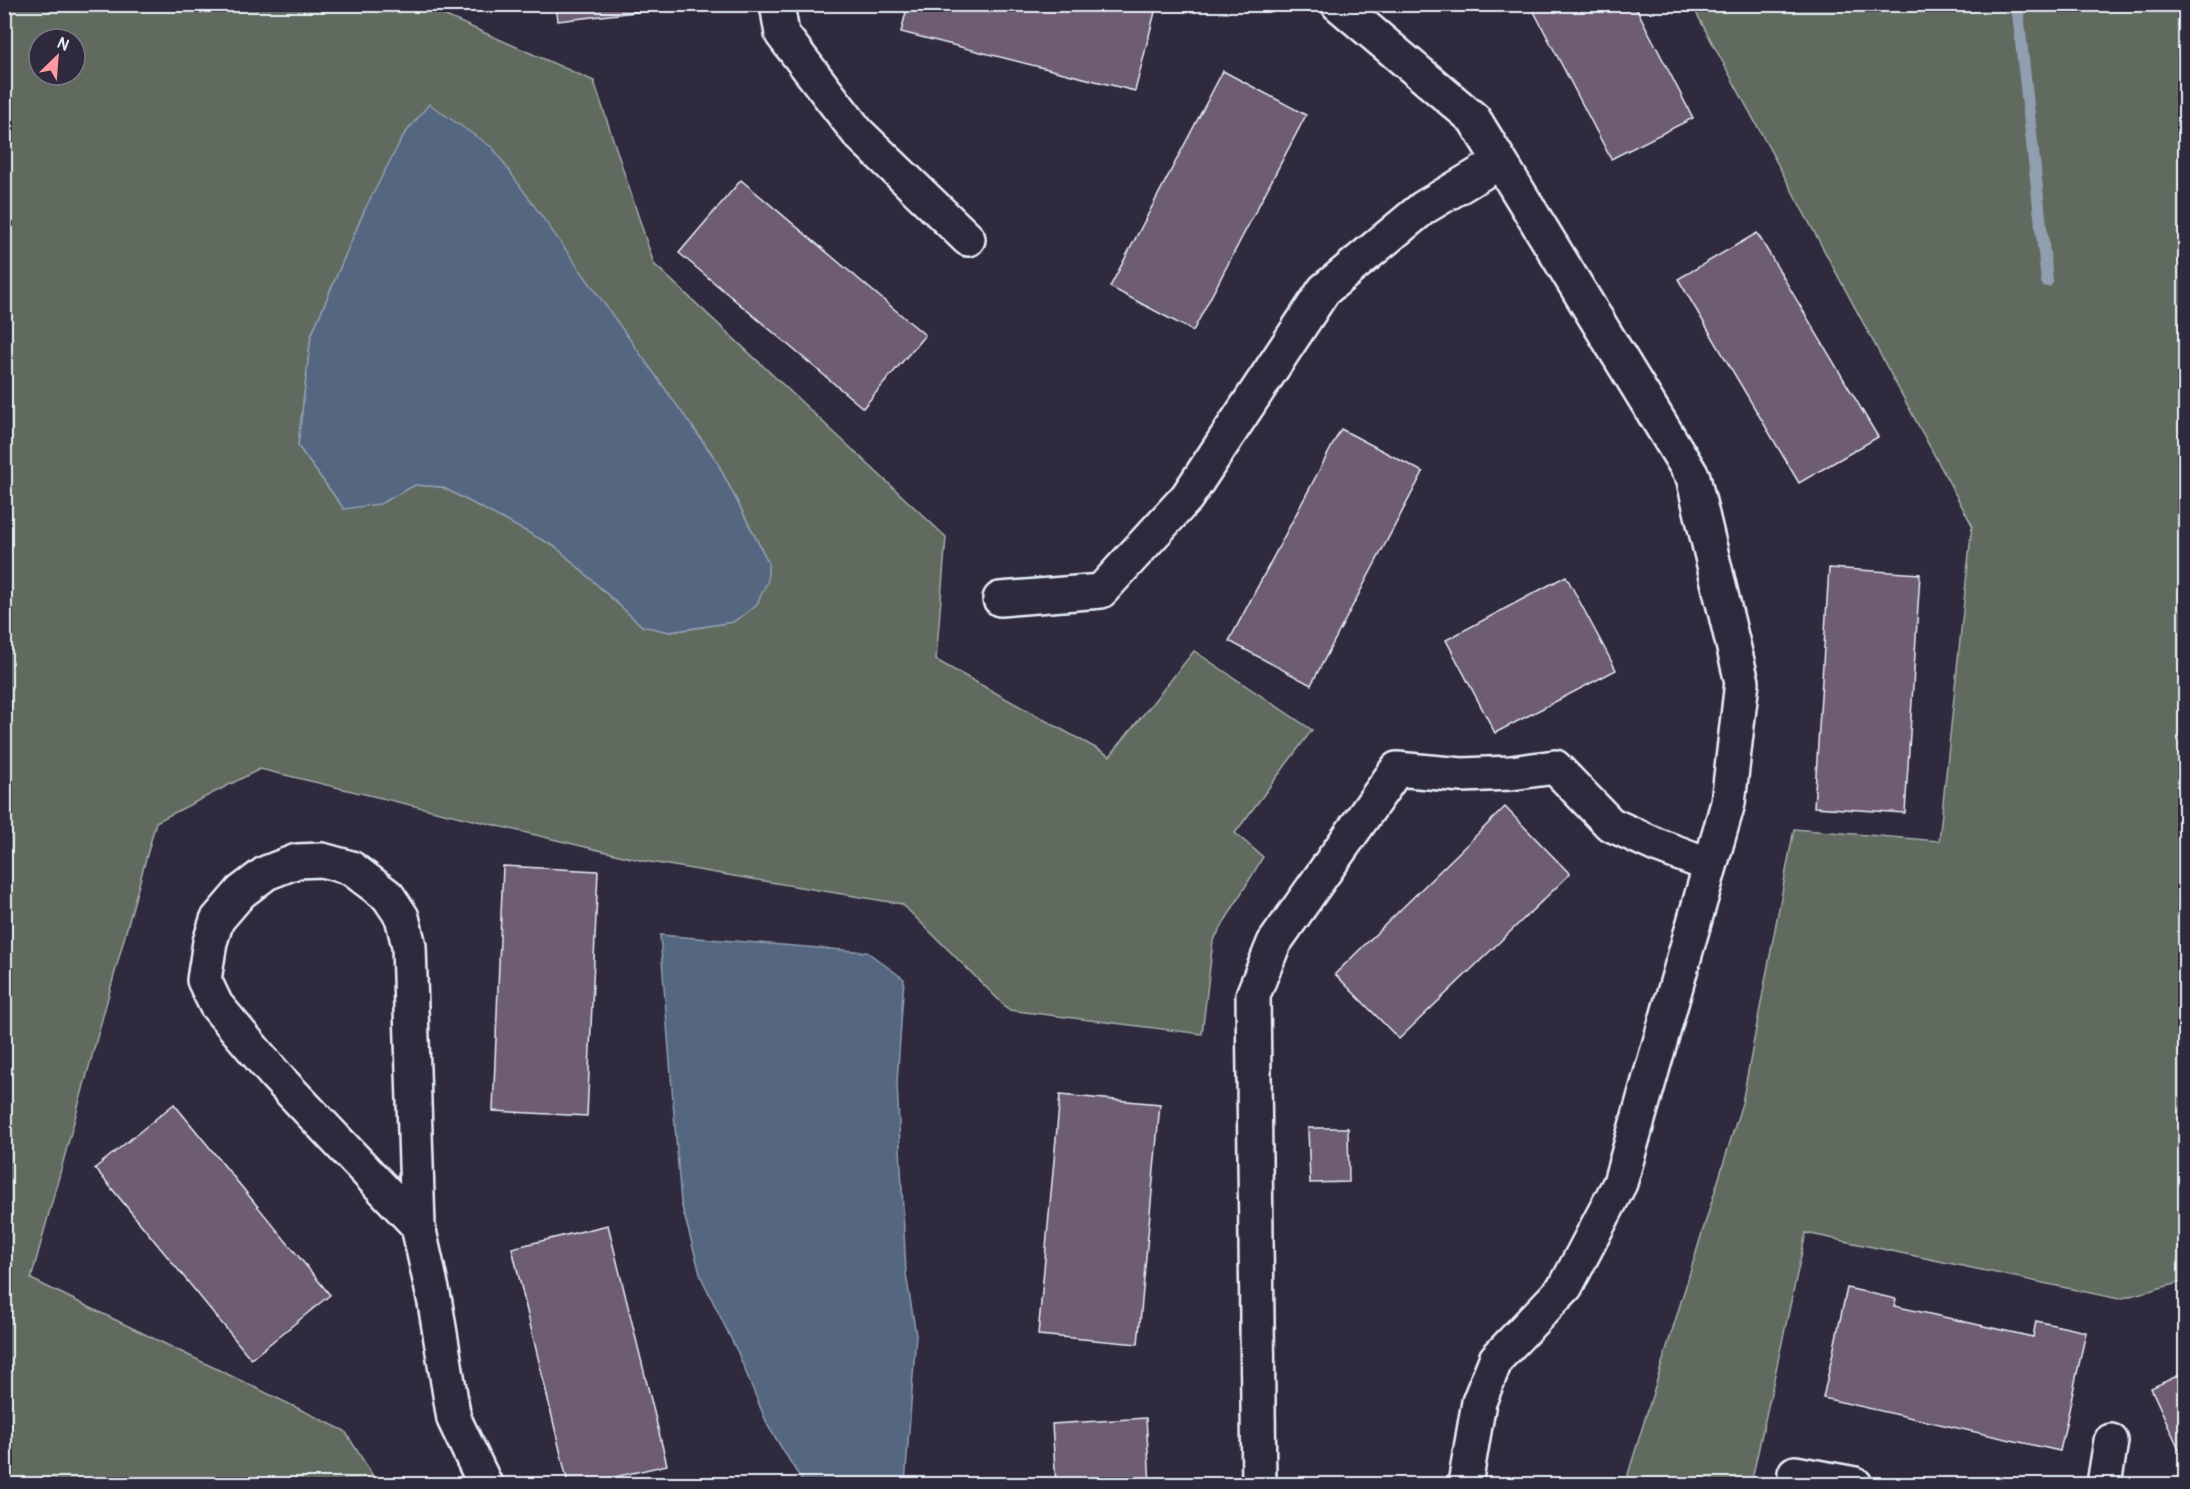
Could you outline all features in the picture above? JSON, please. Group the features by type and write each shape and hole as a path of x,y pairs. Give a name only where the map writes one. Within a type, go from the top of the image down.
{"street":[{"path":"777,4 782,34 858,133 968,239"},
{"path":"1338,4 1474,119 1693,477 1742,682 1728,803 1620,1183 1566,1286 1496,1359 1479,1402 1465,1485"},
{"path":"1000,599 1101,591 1186,498 1324,290 1423,208 1500,162"},
{"path":"1259,1485 1253,995 1274,943 1397,769 1462,775 1511,773 1555,767 1611,824 1656,845 1710,865"},
{"path":"418,1226 269,1067 216,1005 204,980 210,942 217,920 241,892 266,873 297,861 322,860 351,868 388,896 402,917 409,946 418,1226 435,1303 454,1419 485,1485"},
{"path":"2104,1485 2111,1441"},
{"path":"1795,1473 1855,1485"}],"green space":[{"path":"5,5 421,5 594,81 654,264 946,537 936,660 1110,756 1194,651 1312,730 1235,833 1263,857 1213,941 1202,1034 1009,1010 902,904 644,861 260,769 156,822 31,1279 345,1431 378,1484 5,1484","holes":["365,209 693,427 716,460 768,562 733,622 671,632 642,626 556,547 442,487 415,485 344,509 298,446 311,336"]},
{"path":"1692,5 2185,5 2186,1281 2119,1299 1806,1233 1751,1484 1625,1484 1742,1103 1794,829 1939,841 1972,525"}],"water":[{"path":"429,104 493,148 716,460 768,562 768,580 756,606 733,622 670,632 642,626 556,547 442,487 415,485 380,504 344,509 298,446 311,336 365,209 403,136"},
{"path":"660,935 867,952 904,979 897,1082 906,1274 916,1335 905,1484 804,1484 768,1426 738,1353 701,1277 681,1203"}],"building":[{"path":"556,4 651,4 652,10 558,21"},
{"path":"908,4 1157,4 1135,91 901,32"},
{"path":"1530,4 1634,4 1693,118 1611,159"},
{"path":"1223,71 1306,115 1193,331 1110,287"},
{"path":"741,180 925,335 863,408 679,253"},
{"path":"1757,233 1878,437 1799,483 1678,279"},
{"path":"1341,429 1423,472 1311,685 1229,641"},
{"path":"1829,568 1920,574 1905,813 1814,807"},
{"path":"1566,576 1616,670 1495,733 1446,640"},
{"path":"1505,807 1570,874 1399,1039 1335,974"},
{"path":"503,866 598,871 587,1116 493,1111"},
{"path":"1060,1095 1160,1104 1138,1344 1038,1335"},
{"path":"174,1104 330,1295 251,1359 95,1168"},
{"path":"1308,1128 1348,1128 1349,1182 1310,1183"},
{"path":"608,1225 667,1465 585,1484 568,1484 512,1248"},
{"path":"1847,1288 1896,1299 1894,1306 2033,1337 2036,1321 2086,1332 2060,1451 1823,1398"},
{"path":"2186,1372 2186,1464 2151,1388"},
{"path":"1146,1418 1150,1484 1056,1484 1052,1424"}],"waterway":[{"path":"2017,4 2047,281"}]}
